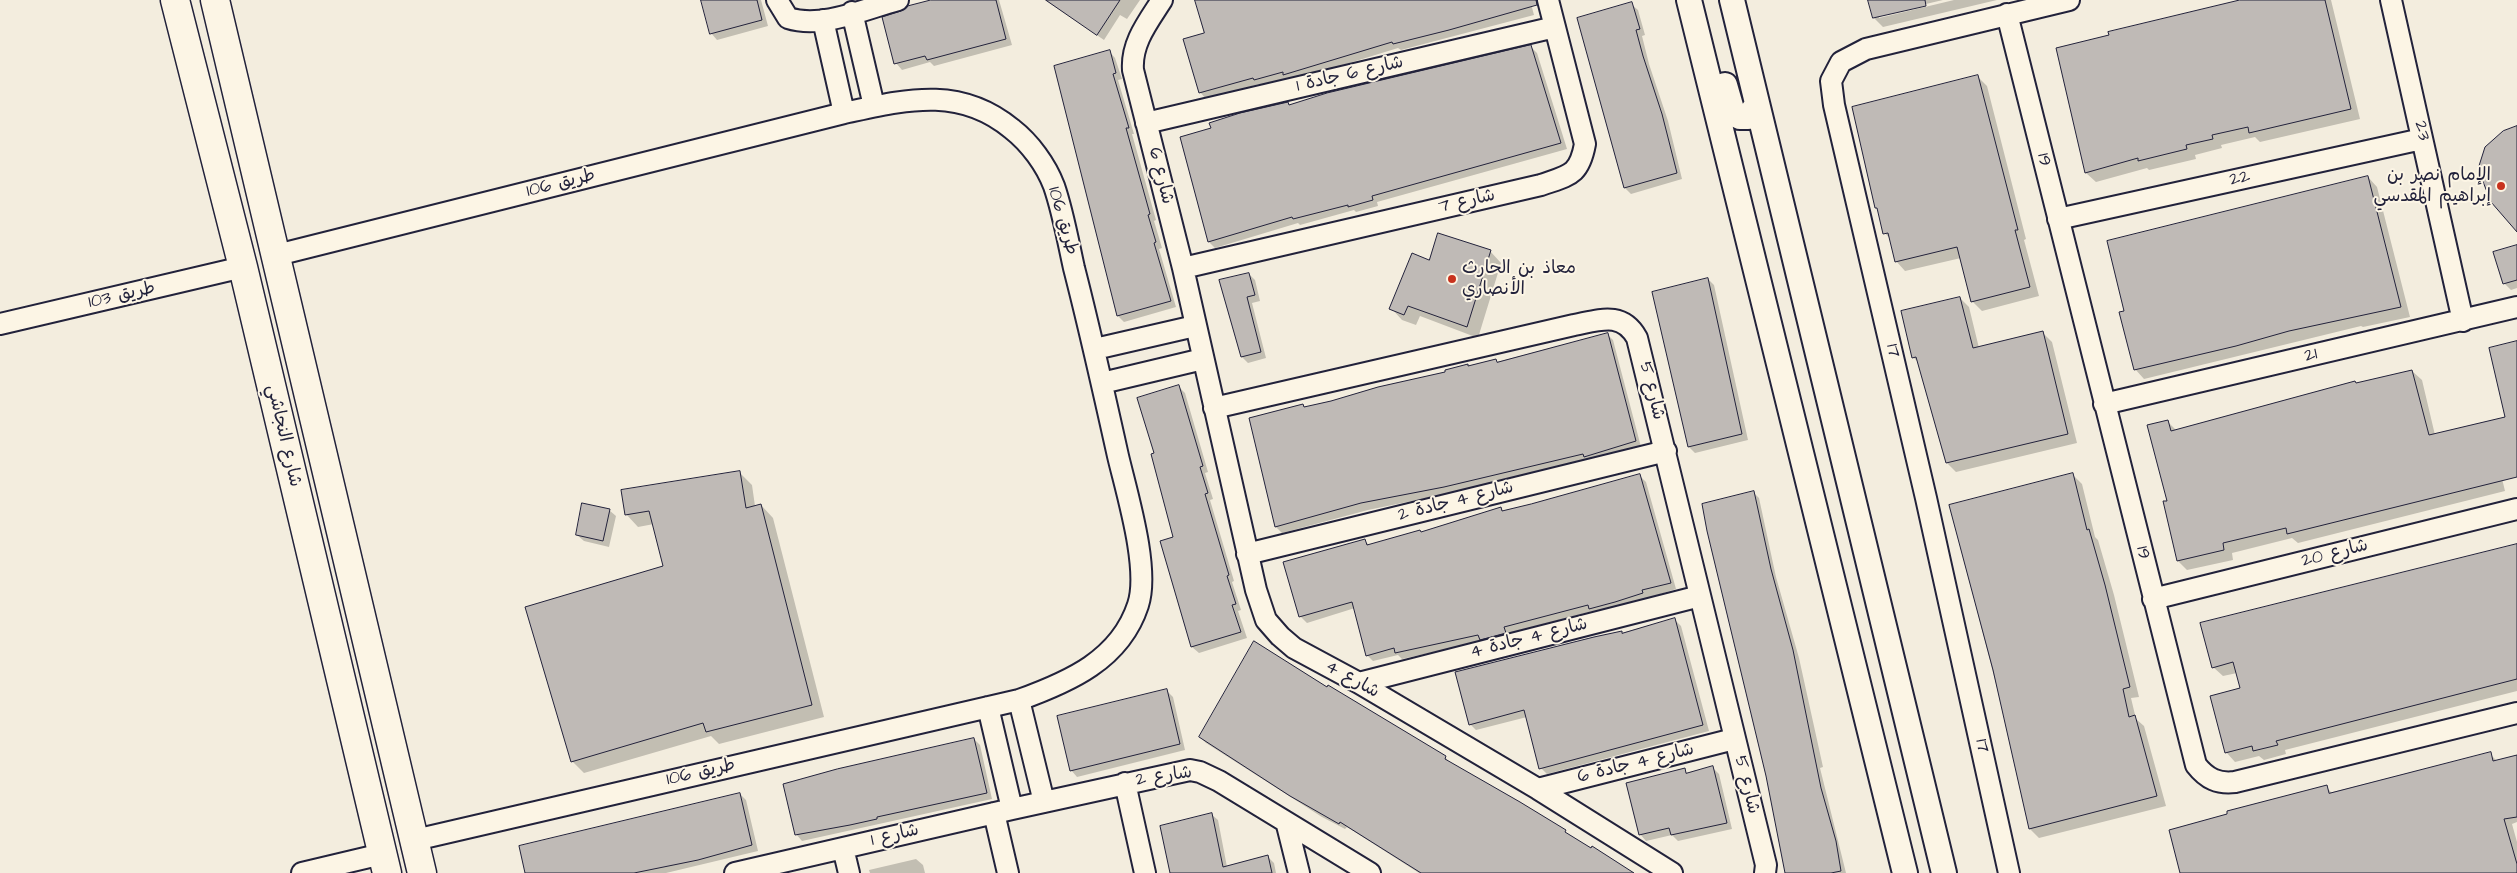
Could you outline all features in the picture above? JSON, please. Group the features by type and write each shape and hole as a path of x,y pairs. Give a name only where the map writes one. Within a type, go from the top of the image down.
{"main road":[{"name":"شارع النجاشي","path":"214,2 277,255 422,873"},
{"name":"شارع النجاشي","path":"181,4 385,864"},
{"path":"292,473 314,478 327,467"},
{"path":"308,539 312,532 324,526 341,527"}],"street":[{"path":"777,0 788,18 802,22 823,20 898,0"},
{"name":"شارع 6","path":"1162,0 1140,34 1132,58 1146,123 1183,268 1202,359"},
{"name":"شارع 7","path":"1183,268 1541,185 1572,174 1582,162 1585,144 1548,0"},
{"path":"1689,0 1905,873"},
{"path":"1699,0 1733,113 1740,117 1748,117 1756,106"},
{"path":"1732,0 1756,106 1944,873"},
{"name":"17","path":"2009,873 1926,498 1834,105 1831,81 1841,62 1866,49 2069,0"},
{"name":"23","path":"2391,0 2463,321"},
{"path":"852,12 874,106"},
{"name":"19","path":"2007,14 2196,766 2203,775 2213,780 2224,783 2235,782 2517,713"},
{"path":"823,20 844,113"},
{"name":"شارع 6 جادة 1","path":"1146,123 1554,27"},
{"name":"طريق 106","path":"277,255 874,106 918,99 956,100 987,113 1012,129 1038,156 1054,186 1095,350 1138,543 1141,579 1139,604 1126,631 1108,655 1086,671 1060,686 1018,700 415,840"},
{"name":"22","path":"2058,219 2422,139"},
{"name":"طريق 103","path":"0,324 244,267"},
{"name":"21","path":"2104,404 2517,307"},
{"name":"شارع 5","path":"1214,408 1605,319 1623,322 1631,326 1637,338 1666,451 1734,739 1766,865 1765,873"},
{"path":"1095,350 1196,326"},
{"path":"1102,383 1202,359"},
{"name":"شارع 4","path":"1202,359 1256,590 1266,620 1280,636 1294,648 1359,682 1538,789 1672,873"},
{"name":"شارع 4 جادة 2","path":"1247,554 1666,451"},
{"name":"شارع 20","path":"2153,599 2517,509"},
{"name":"شارع 4 جادة 4","path":"1359,682 1700,596"},
{"path":"1018,700 1044,802"},
{"path":"988,707 1003,811 1008,873"},
{"name":"شارع 4 جادة 6","path":"1538,789 1734,739"},
{"name":"شارع 2","path":"1003,811 1190,770 1200,772 1370,873"},
{"path":"1125,783 1145,873"},
{"name":"شارع 1","path":"735,873 1003,811"},
{"path":"1287,824 1299,873"},
{"path":"843,848 849,873"},
{"path":"302,873 385,864"}],"building":[{"path":"701,0 757,0 762,20 710,34"},
{"path":"931,0 996,0 1006,39 927,60 925,56 894,64 882,17 901,11 908,6"},
{"path":"1046,0 1120,0 1097,35"},
{"path":"1195,0 1536,0 1537,5 1449,30 1393,44 1392,42 1283,75 1283,72 1254,80 1253,78 1199,93 1183,39 1204,33"},
{"path":"1868,0 1925,0 1926,6 1873,18"},
{"path":"2240,0 2325,0 2351,109 2249,133 2248,127 2212,135 2213,139 2186,145 2187,149 2138,161 2138,158 2085,173 2056,48 2109,35 2108,32"},
{"path":"1632,2 1640,29 1636,30 1662,114 1677,173 1624,188 1577,18"},
{"path":"1531,45 1561,143 1372,196 1373,200 1293,219 1292,217 1208,242 1180,137 1211,128 1209,123 1240,113 1288,102 1289,105 1327,93"},
{"path":"1110,50 1116,73 1113,74 1129,128 1126,128 1150,214 1148,215 1156,242 1154,243 1171,301 1117,316 1054,66"},
{"path":"1978,75 2018,230 2015,230 2030,287 1971,302 1957,247 1895,262 1888,233 1883,234 1877,208 1875,208 1852,107"},
{"name":"الإمام نصر بن إبراهيم المقدسي","path":"2517,126 2517,232 2491,202 2478,169 2485,147 2503,131"},
{"path":"2368,176 2401,307 2289,331 2236,346 2134,370 2119,312 2124,311 2107,241"},
{"name":"معاذ بن الحارث الأنصاري","path":"1438,233 1491,250 1467,327 1408,306 1404,315 1389,309 1412,253 1429,260"},
{"path":"2517,245 2517,280 2503,284 2493,252"},
{"path":"1249,273 1255,295 1247,297 1261,352 1241,357 1219,280"},
{"path":"1708,278 1742,434 1688,447 1652,292"},
{"path":"1960,297 1973,348 2043,331 2068,434 1946,463 1916,357 1912,358 1901,311"},
{"path":"1608,333 1636,441 1584,457 1583,454 1444,487 1361,503 1275,527 1249,418 1303,404 1304,407 1331,401 1378,387 1445,372 1445,370 1468,364 1468,366 1496,359 1497,362"},
{"path":"2517,341 2517,477 2287,534 2286,528 2223,543 2224,550 2177,561 2163,501 2167,501 2147,425 2168,420 2171,431 2355,381 2356,383 2412,370 2429,435 2505,417 2489,348"},
{"path":"1179,385 1203,466 1200,467 1208,493 1205,494 1229,575 1227,576 1236,604 1232,605 1241,632 1191,647 1160,541 1173,537 1151,454 1154,453 1137,398"},
{"path":"740,471 746,508 761,504 812,705 706,732 703,723 571,762 525,607 663,566 649,511 625,515 621,490"},
{"path":"2073,473 2087,530 2089,529 2105,585 2130,687 2123,689 2129,717 2135,715 2157,796 2029,829 1993,670 1949,505"},
{"path":"1640,474 1671,583 1642,590 1643,593 1589,609 1588,605 1504,627 1506,633 1480,640 1478,635 1395,653 1394,648 1366,656 1352,602 1299,617 1283,562 1365,539 1367,545 1420,530 1421,532 1501,507 1502,511"},
{"path":"1754,491 1771,569 1793,650 1821,788 1836,841 1841,871 1831,873 1785,873 1766,776 1702,504"},
{"path":"582,503 610,509 603,541 576,535"},
{"path":"2517,544 2517,679 2276,741 2278,745 2253,751 2252,746 2225,753 2210,696 2240,688 2233,662 2212,668 2200,623"},
{"path":"1675,618 1703,725 1539,769 1524,710 1469,725 1455,672 1594,637 1622,631 1622,633"},
{"path":"1254,641 1327,687 1328,685 1446,756 1445,759 1520,802 1566,830 1565,832 1591,848 1592,846 1634,873 1421,873 1340,822 1339,824 1290,796 1199,737"},
{"path":"1167,689 1180,744 1070,771 1057,716"},
{"path":"974,738 987,793 877,817 877,819 850,825 795,835 783,784 837,769"},
{"path":"2491,752 2493,761 2517,755 2517,817 2504,819 2517,864 2517,873 2180,873 2169,830 2227,814 2227,811 2327,785 2329,793"},
{"path":"1713,766 1727,823 1671,835 1669,828 1639,835 1626,783 1685,768 1686,773"},
{"path":"740,793 752,845 698,860 634,873 525,873 519,846"},
{"path":"1212,813 1223,867 1268,855 1272,873 1170,873 1160,826"}],"place":[{"name":"الإمام نصر بن إبراهيم المقدسي","path":"2501,186"},
{"name":"معاذ بن الحارث الأنصاري","path":"1452,279"}]}
